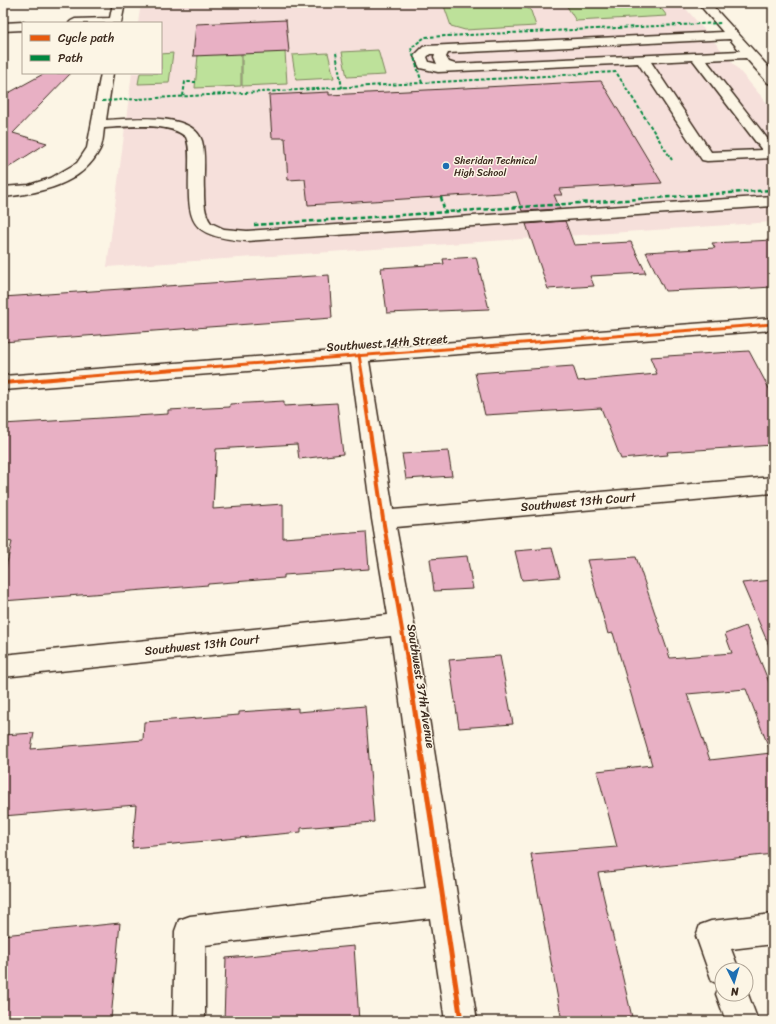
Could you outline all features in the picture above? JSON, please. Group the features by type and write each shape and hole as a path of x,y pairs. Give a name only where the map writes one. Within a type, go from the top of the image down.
{"street":[{"path":"115,22 120,3"},
{"path":"704,3 773,80"},
{"path":"3,27 22,26"},
{"path":"733,35 427,50 420,56 424,65 438,68 455,68 749,54"},
{"path":"443,50 440,57 444,64 455,68"},
{"path":"642,59 707,157 772,154 697,57"},
{"path":"3,192 31,189 56,181 71,174 82,166 94,148 107,74"},
{"path":"98,124 150,122 174,125 189,132 196,145 197,212 204,225 224,234 247,236 773,201"},
{"name":"Southwest 14th Street","path":"3,383 773,324"},
{"name":"Southwest 37th Avenue","path":"359,355 383,518 402,624 461,1021"},
{"name":"Southwest 13th Court","path":"383,518 773,485"},
{"name":"Southwest 13th Court","path":"3,666 402,624"},
{"path":"189,1021 190,931 443,901"},
{"path":"720,962 710,936 773,929"},
{"path":"735,1002 742,1021"}],"shaded area":[{"name":"Sheridan Technical High School","path":"141,3 681,3 773,110 773,222 107,267 132,74 162,74 162,22 138,22"}],"green space":[{"path":"443,3 522,3 531,11 536,26 465,30 451,26"},
{"path":"565,3 657,3 667,16 576,21"},
{"path":"378,50 385,75 347,77 342,52"},
{"path":"285,51 287,84 242,86 242,53"},
{"path":"173,53 169,83 138,84 140,74 162,74 162,54"},
{"path":"241,53 241,86 195,88 198,55"},
{"path":"328,53 334,78 296,80 292,55"}],"building":[{"path":"286,20 289,52 193,56 196,24"},
{"path":"43,74 70,74 13,133 47,143 3,171 3,96"},
{"path":"601,81 662,183 559,189 562,195 554,195 560,209 522,211 516,192 308,205 305,179 288,180 285,138 272,138 269,95 329,92 329,95"},
{"path":"565,221 574,245 631,242 646,273 590,276 594,286 548,289 526,224"},
{"path":"773,240 773,287 665,291 646,252 715,248 712,243"},
{"path":"476,257 489,309 387,313 381,268 444,264 443,259"},
{"path":"329,275 332,318 3,342 3,297"},
{"path":"749,351 773,396 773,445 667,452 668,455 621,459 601,408 485,415 475,373 573,366 578,381 657,374 650,357"},
{"path":"284,401 284,406 337,403 343,454 299,459 297,444 216,449 213,509 283,504 283,538 366,532 369,569 284,575 284,578 208,585 3,601 3,579 12,542 3,540 3,424 168,414 168,410 230,407 230,404"},
{"path":"448,451 452,476 406,479 402,454"},
{"path":"552,548 560,577 522,580 515,551"},
{"path":"467,556 473,589 434,591 430,559"},
{"path":"636,557 670,658 732,653 725,634 746,626 773,692 773,854 598,873 632,1017 593,1021 562,1021 531,854 617,847 597,771 652,765 613,633 608,634 587,560","holes":["746,689 771,753 710,760 687,694"]},
{"path":"773,580 773,655 742,583"},
{"path":"500,656 513,724 459,728 449,660"},
{"path":"365,706 374,822 301,828 301,832 132,848 136,805 3,816 3,735 34,733 31,749 143,740 144,722 239,715 239,712 298,708 298,712"},
{"path":"120,923 111,1019 97,1021 3,1021 3,935"},
{"path":"354,946 359,1021 224,1021 226,958"}],"marked path":[{"path":"422,83 411,48 425,37 722,23"},
{"path":"336,53 342,88"},
{"path":"102,101 616,72 672,160"},
{"path":"183,96 185,82 196,82"},
{"path":"254,225 773,190"},
{"path":"441,197 445,213"}],"cycle path":[{"path":"3,383 773,324"},
{"path":"359,355 383,519 402,624 461,1021"}],"place":[{"name":"Sheridan Technical High School","path":"446,166"}]}
